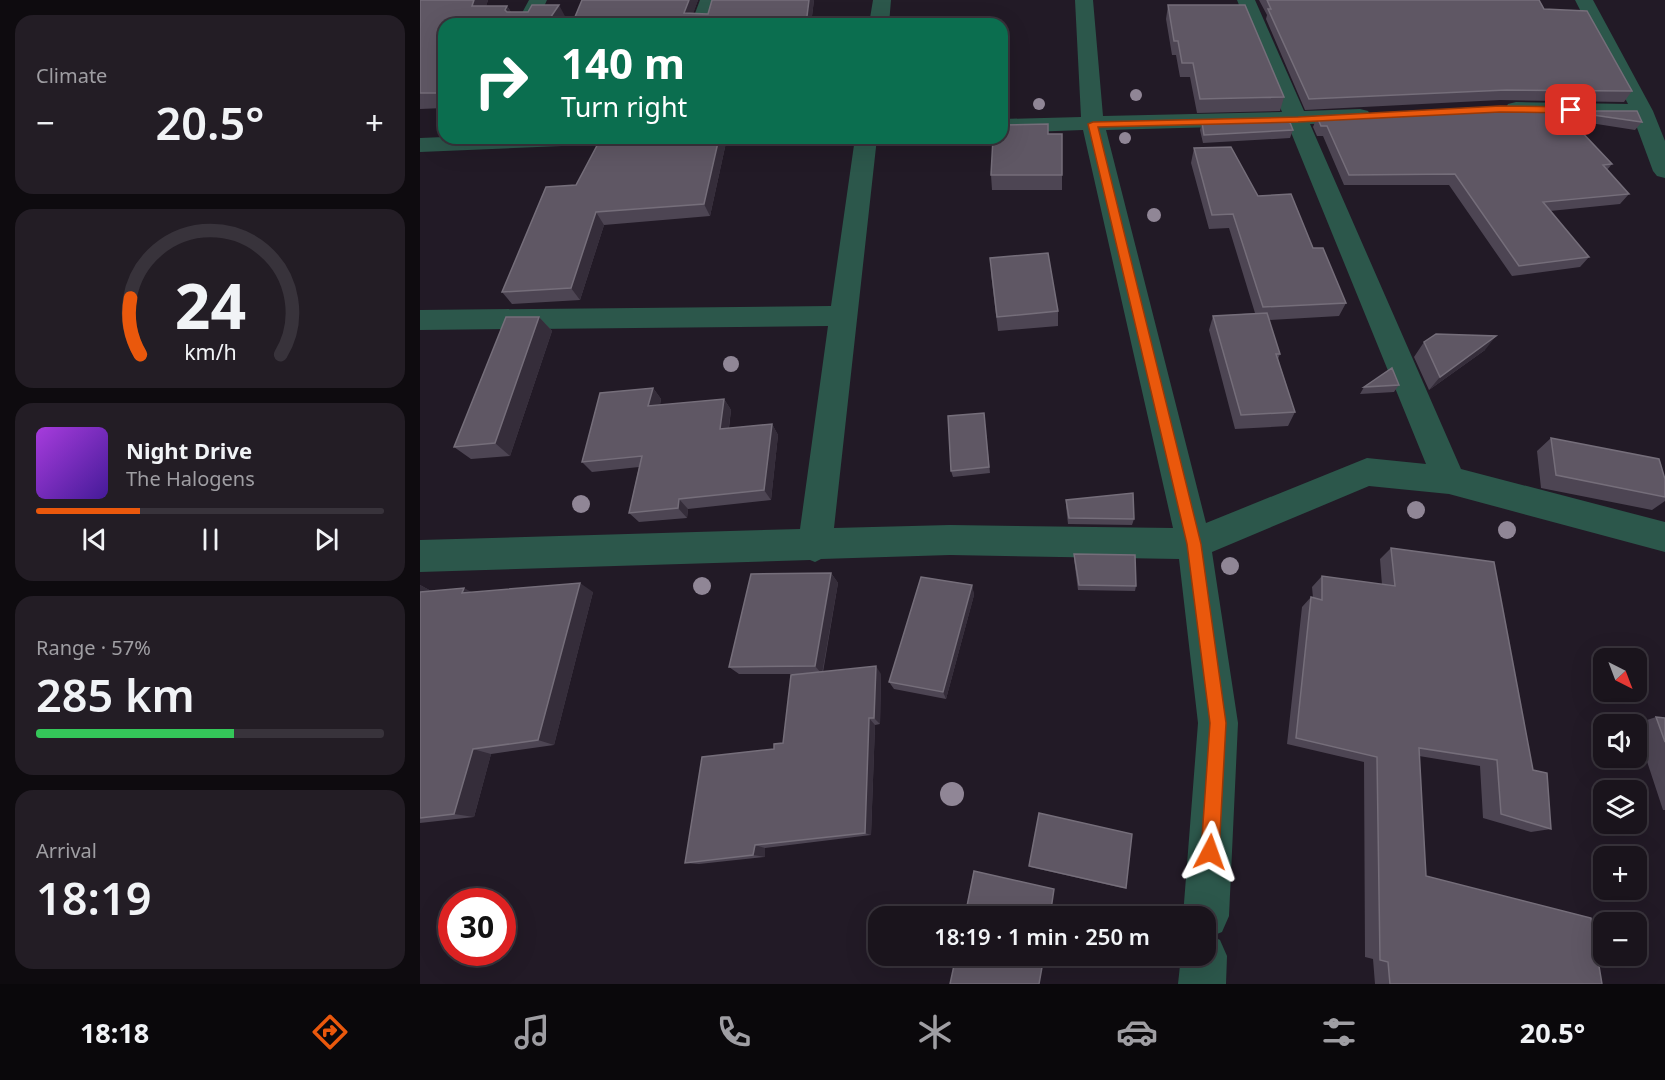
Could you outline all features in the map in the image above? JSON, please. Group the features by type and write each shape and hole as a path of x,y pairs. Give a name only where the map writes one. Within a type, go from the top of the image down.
{"street":[{"path":"529,18 538,0"},
{"path":"702,18 709,0"},
{"path":"880,18 882,0"},
{"path":"1084,0 1093,124 1194,544 1218,723 1207,906"},
{"path":"1246,0 1449,480"},
{"path":"1584,0 1642,111 1665,171"},
{"path":"1500,109 1642,111"},
{"path":"1008,126 1381,115"},
{"path":"420,145 438,142"},
{"path":"815,546 865,144"},
{"path":"420,320 845,316"},
{"path":"420,556 815,546 950,540 1194,544 1367,472 1449,480 1665,537"},
{"path":"1202,984 1203,966"}],"building":[{"path":"420,0 474,0 472,6 507,6 505,10 507,12 528,12 532,5 559,5 550,18 438,18 438,91 420,93"},
{"path":"582,0 689,0 684,13 708,14 712,0 809,0 807,18 574,18"},
{"path":"1267,0 1539,0 1544,9 1587,11 1632,91 1506,90 1309,99 1268,9 1271,9"},
{"path":"1168,5 1245,5 1284,97 1200,99 1193,63 1182,63 1178,41 1174,41"},
{"path":"1506,108 1559,108 1612,164 1603,165 1629,194 1543,202 1589,257 1519,266 1455,174 1349,175 1327,126 1321,126 1317,117"},
{"path":"1565,111 1637,111 1642,122"},
{"path":"1289,120 1293,130 1204,135 1202,122"},
{"path":"1048,124 1048,134 1062,134 1062,175 991,175 993,144 1008,144 1008,125"},
{"path":"598,144 718,144 704,204 596,212 571,288 502,292 546,187 576,185"},
{"path":"1231,147 1258,196 1291,194 1313,248 1323,248 1346,303 1263,307 1233,214 1212,215 1194,148"},
{"path":"1048,253 1058,311 997,317 990,258"},
{"path":"1267,313 1280,354 1276,354 1295,412 1241,415 1213,316"},
{"path":"506,317 539,317 495,443 454,447"},
{"path":"1436,334 1496,336 1440,377 1424,342"},
{"path":"1392,368 1399,385 1364,387"},
{"path":"653,388 648,406 724,399 720,429 772,424 764,490 679,499 678,508 629,513 642,456 582,462 600,393"},
{"path":"984,413 989,467 951,471 948,416"},
{"path":"1551,438 1659,459 1665,479 1665,497 1556,475"},
{"path":"1133,493 1134,519 1069,518 1066,500"},
{"path":"1391,548 1494,562 1533,770 1547,773 1551,829 1501,814 1497,760 1419,748 1426,876 1591,918 1593,966 1599,966 1602,984 1390,984 1388,962 1380,960 1377,757 1296,738 1311,597 1322,600 1322,576 1395,586"},
{"path":"1074,554 1135,555 1136,586 1079,585"},
{"path":"831,573 815,666 729,667 751,574"},
{"path":"921,577 972,585 943,692 889,682"},
{"path":"580,583 538,740 473,749 454,814 420,818 420,592 464,588 462,593"},
{"path":"876,666 874,718 869,718 865,833 755,845 753,855 685,863 702,757 774,749 774,744 783,743 791,675"},
{"path":"1656,717 1665,718 1665,742"},
{"path":"1039,813 1132,834 1126,888 1029,866"},
{"path":"974,871 1054,889 1051,906 967,906"},
{"path":"954,966 1042,966 1039,984 950,984"}],"route":[{"path":"1210,852 1218,723 1194,544 1093,124 1298,119 1500,109 1571,110"}]}
